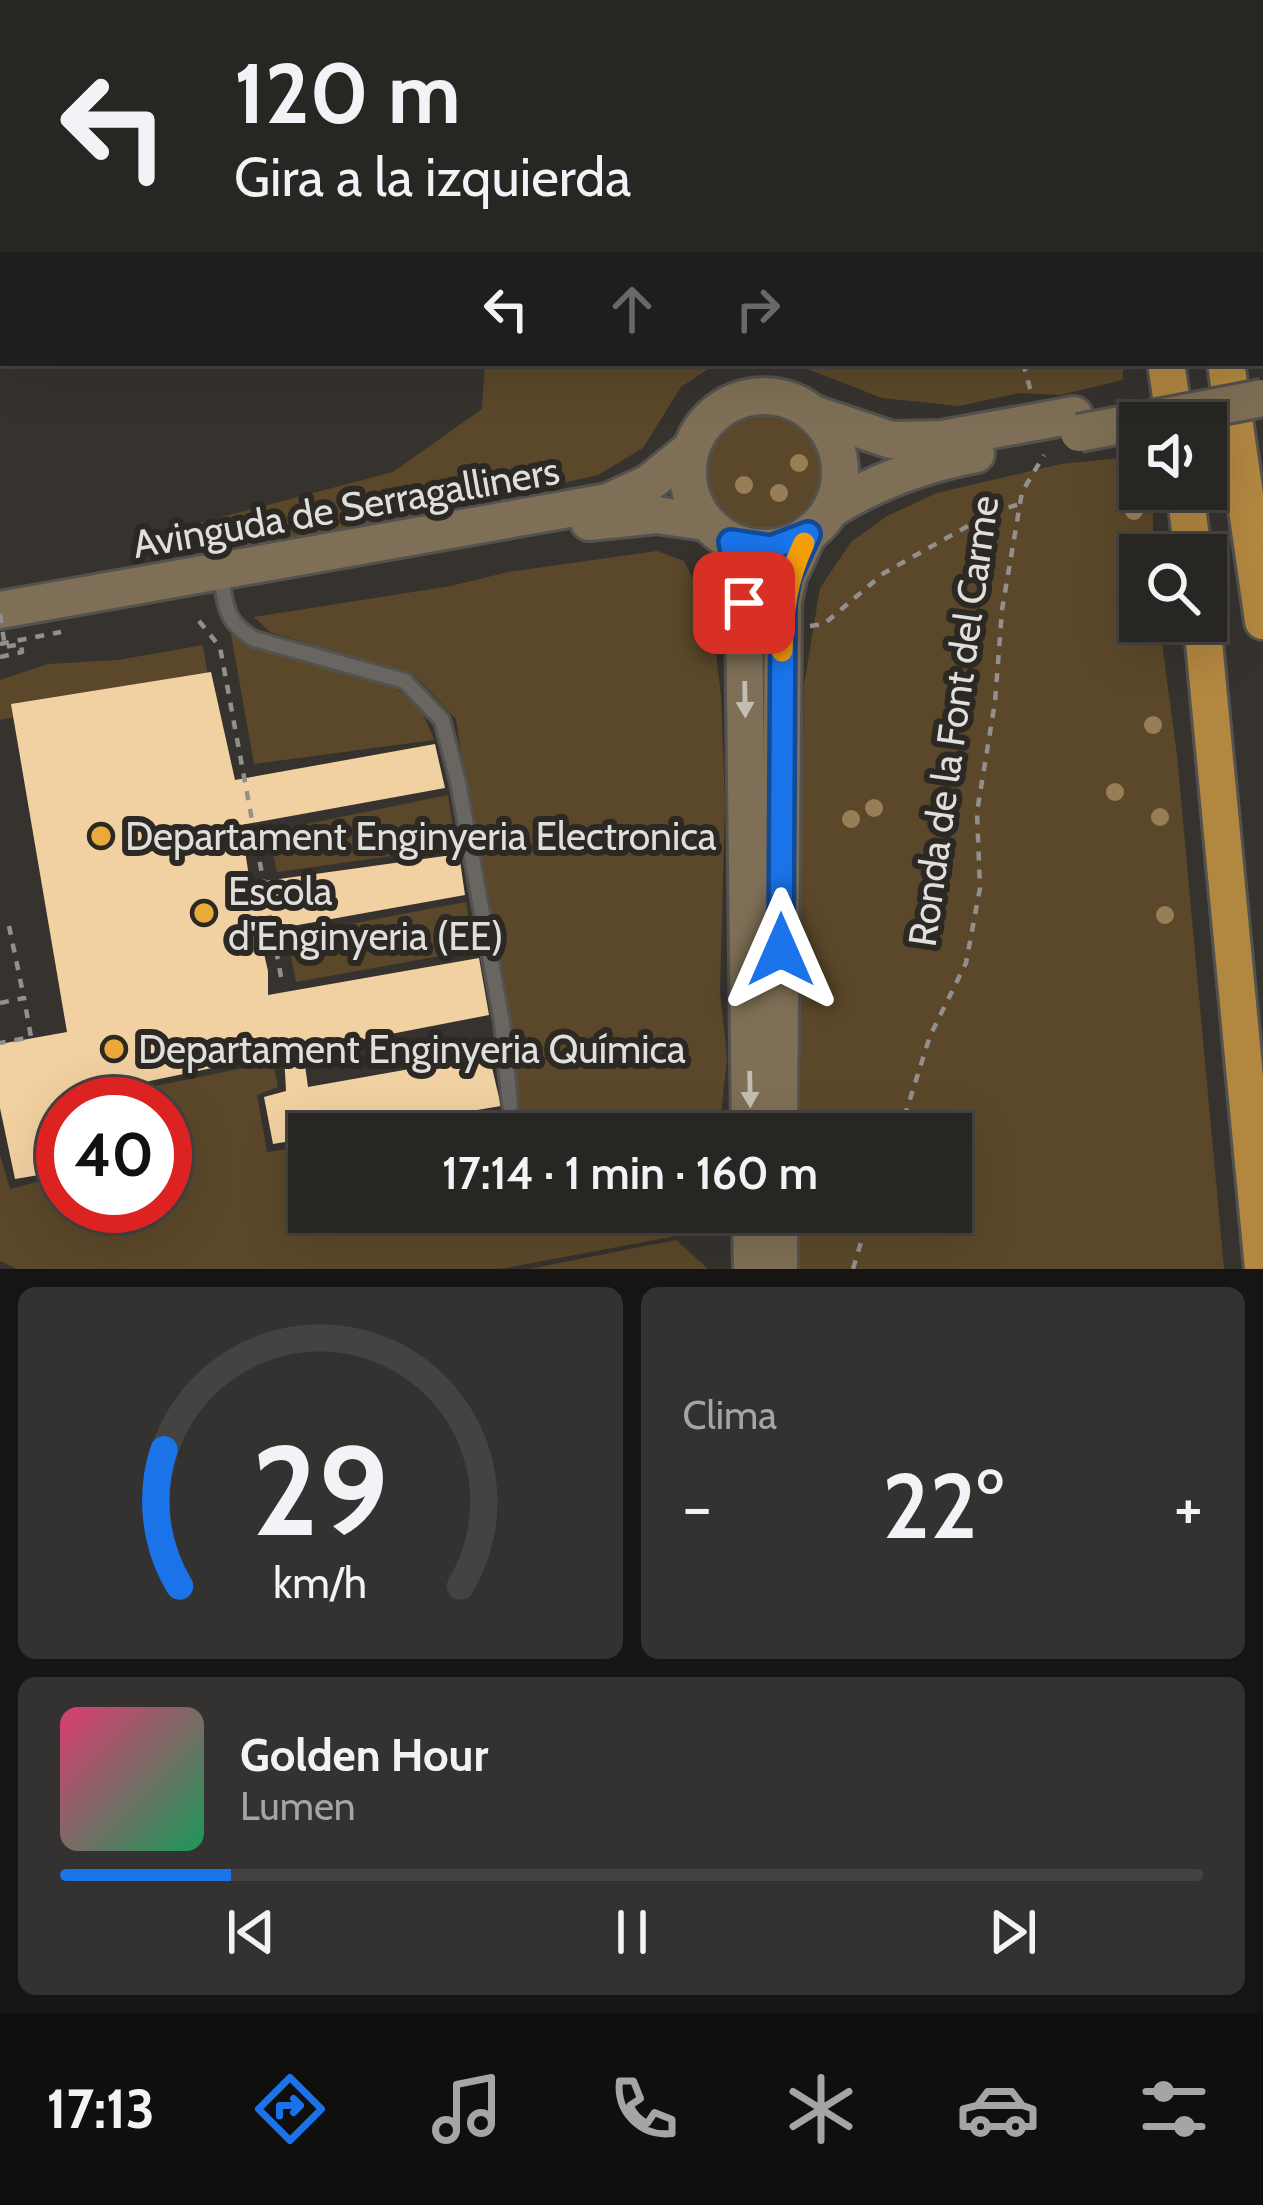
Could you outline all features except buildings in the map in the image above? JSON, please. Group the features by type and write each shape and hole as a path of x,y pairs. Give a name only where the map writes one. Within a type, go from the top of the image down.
{"highway":[{"path":"1166,366 1172,402"},
{"path":"1226,366 1263,621"},
{"path":"1205,642 1262,1269"},
{"path":"1209,675 1199,741 1214,974 1245,1269"}],"street":[{"path":"718,532 771,548 819,522 868,486 904,472 1263,380"},
{"path":"750,1113 744,603 718,532 689,487 691,449 712,416 740,400 779,397 891,440 942,440 1263,398"},
{"path":"779,1113 783,603 788,577 838,489 839,459 829,432 814,414"},
{"name":"Avinguda de Serragalliners","path":"1,628 608,502 649,482 691,449"},
{"name":"Avinguda de Serragalliners","path":"1,628 610,518 656,515 718,532"},
{"path":"751,1233 752,1269"},
{"path":"779,1233 779,1269"}],"lane":[{"path":"223,588 226,614 236,628 254,639 323,662 405,681 442,720 458,782 502,1022 510,1105"}],"path":[{"path":"1025,366 1034,401"},
{"name":"Ronda de la Font del Carme","path":"905,1113 930,1036 966,963 980,888 976,812 995,702 1002,610 1022,492 1044,455"},
{"path":"801,627 824,624 884,572 993,512 1021,504"},
{"path":"199,621 220,647 282,982"},
{"path":"1,628 66,631"},
{"path":"0,657 22,652 21,644 1,628"},
{"path":"0,1043 31,1037 9,926"},
{"path":"0,1003 24,998"},
{"path":"853,1269 864,1233"}],"shaded area":[{"path":"485,366 712,366 681,387 643,448 598,475 226,560 199,523 393,472 482,409"},
{"path":"800,366 1133,368 1123,370 1123,380 1060,395 1019,393 959,406 882,398"},
{"path":"763,413 796,423 812,439 822,472 812,505 796,521 763,531 730,521 714,505 704,472 714,439 730,423"},
{"path":"1119,458 1119,510 1153,510 1153,534 1119,534 1119,642 1162,642 1177,755 1224,1269 796,1269 796,1233 972,1233 972,1113 796,1113 804,685 820,588 851,542 887,516 937,493 1061,464"},
{"path":"657,551 684,561 695,583 697,603 715,645 721,697 725,803 720,992 727,1057 721,1113 514,1113 456,719 416,677 270,632 254,617 451,586 508,572"},
{"path":"231,634 397,689 420,707 434,740 254,764"},
{"path":"203,645 208,677 0,720 0,680 48,664 118,660"},
{"path":"448,795 456,847 277,872 268,832"},
{"path":"466,902 473,950 296,982 287,936"},
{"path":"273,1062 278,1087 257,1095 267,1152 288,1149 288,1233 692,1233 500,1269 17,1269 0,1261 0,1155 10,1189 36,1182 36,1233 192,1233 192,1078"},
{"path":"676,1240 708,1269 529,1269"}],"slow traffic":[{"path":"782,651 788,577 804,543"}],"place":[{"name":"Departament Enginyeria Electronica","path":"101,836"},
{"name":"Escola d'Enginyeria (EE)","path":"204,913"},
{"name":"Departament Enginyeria Química","path":"114,1049"}],"route":[{"path":"744,603 731,542 762,549 786,545 808,534 788,577 783,603 781,950"}]}
